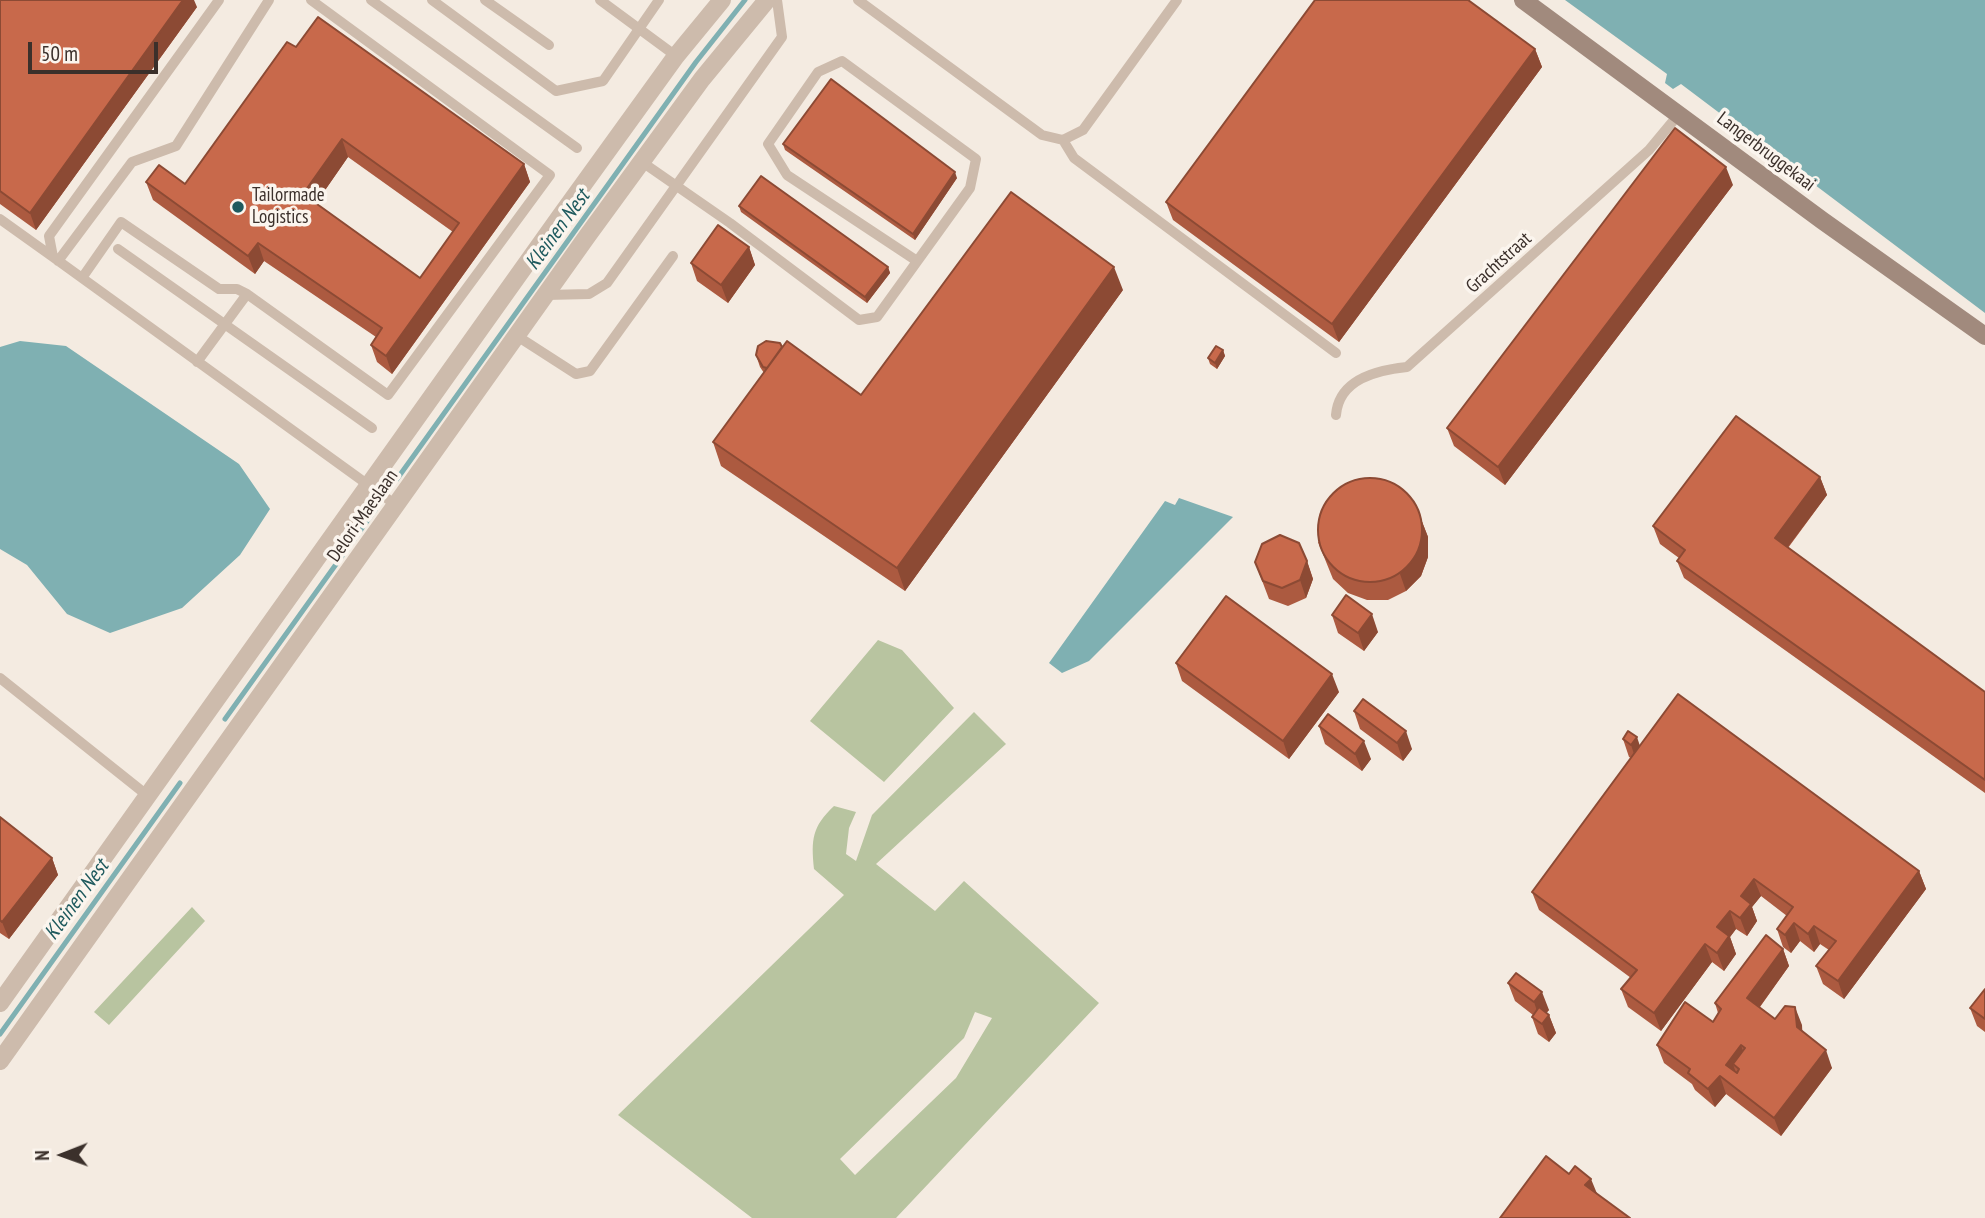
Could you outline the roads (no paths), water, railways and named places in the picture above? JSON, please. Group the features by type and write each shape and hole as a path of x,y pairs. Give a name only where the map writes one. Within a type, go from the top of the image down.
{"main road":[{"name":"Langerbruggekaai","path":"1523,0 1985,336"}],"street":[{"name":"Delori-Maeslaan","path":"0,1003 676,56 722,0"},
{"name":"Delori-Maeslaan","path":"0,1060 545,295 702,79 767,0"}],"lane":[{"path":"55,259 49,236 219,0"},
{"path":"55,259 132,162 176,146 270,0"},
{"path":"82,278 121,222 219,289 237,289 247,295 388,395 550,175 311,0"},
{"path":"372,0 578,148"},
{"path":"432,0 556,91 603,81 659,0"},
{"path":"485,0 549,45"},
{"path":"600,0 676,56"},
{"path":"545,295 589,294 607,283 782,37 777,0"},
{"path":"858,0 1042,135 1063,139 1083,130 1177,0"},
{"path":"642,162 730,223 859,320 877,317 970,188 976,159 842,61 818,72 768,144 787,174 917,261"},
{"name":"Grachtstraat","path":"1336,415 1337,402 1346,388 1381,370 1407,367 1649,150 1679,114"},
{"path":"1063,139 1074,158 1336,353"},
{"path":"0,219 396,505"},
{"path":"118,249 372,428"},
{"path":"517,335 576,374 590,371 673,256"},
{"path":"197,362 247,295"},
{"path":"0,678 148,796"}],"water":[{"path":"1565,0 1985,0 1985,313 1681,84 1673,89 1665,83 1667,74"},
{"path":"20,341 66,346 239,464 270,509 240,555 182,608 110,633 67,614 27,565 0,549 0,347"},
{"path":"1179,498 1233,517 1089,661 1062,673 1049,663 1165,501 1175,505"}],"waterway":[{"name":"Kleinen Nest","path":"397,479 696,62 745,0"},
{"name":"Kleinen Nest","path":"225,719 375,510"},
{"name":"Kleinen Nest","path":"0,1034 180,783"}],"place":[{"name":"Tailormade Logistics","path":"238,207"}]}
